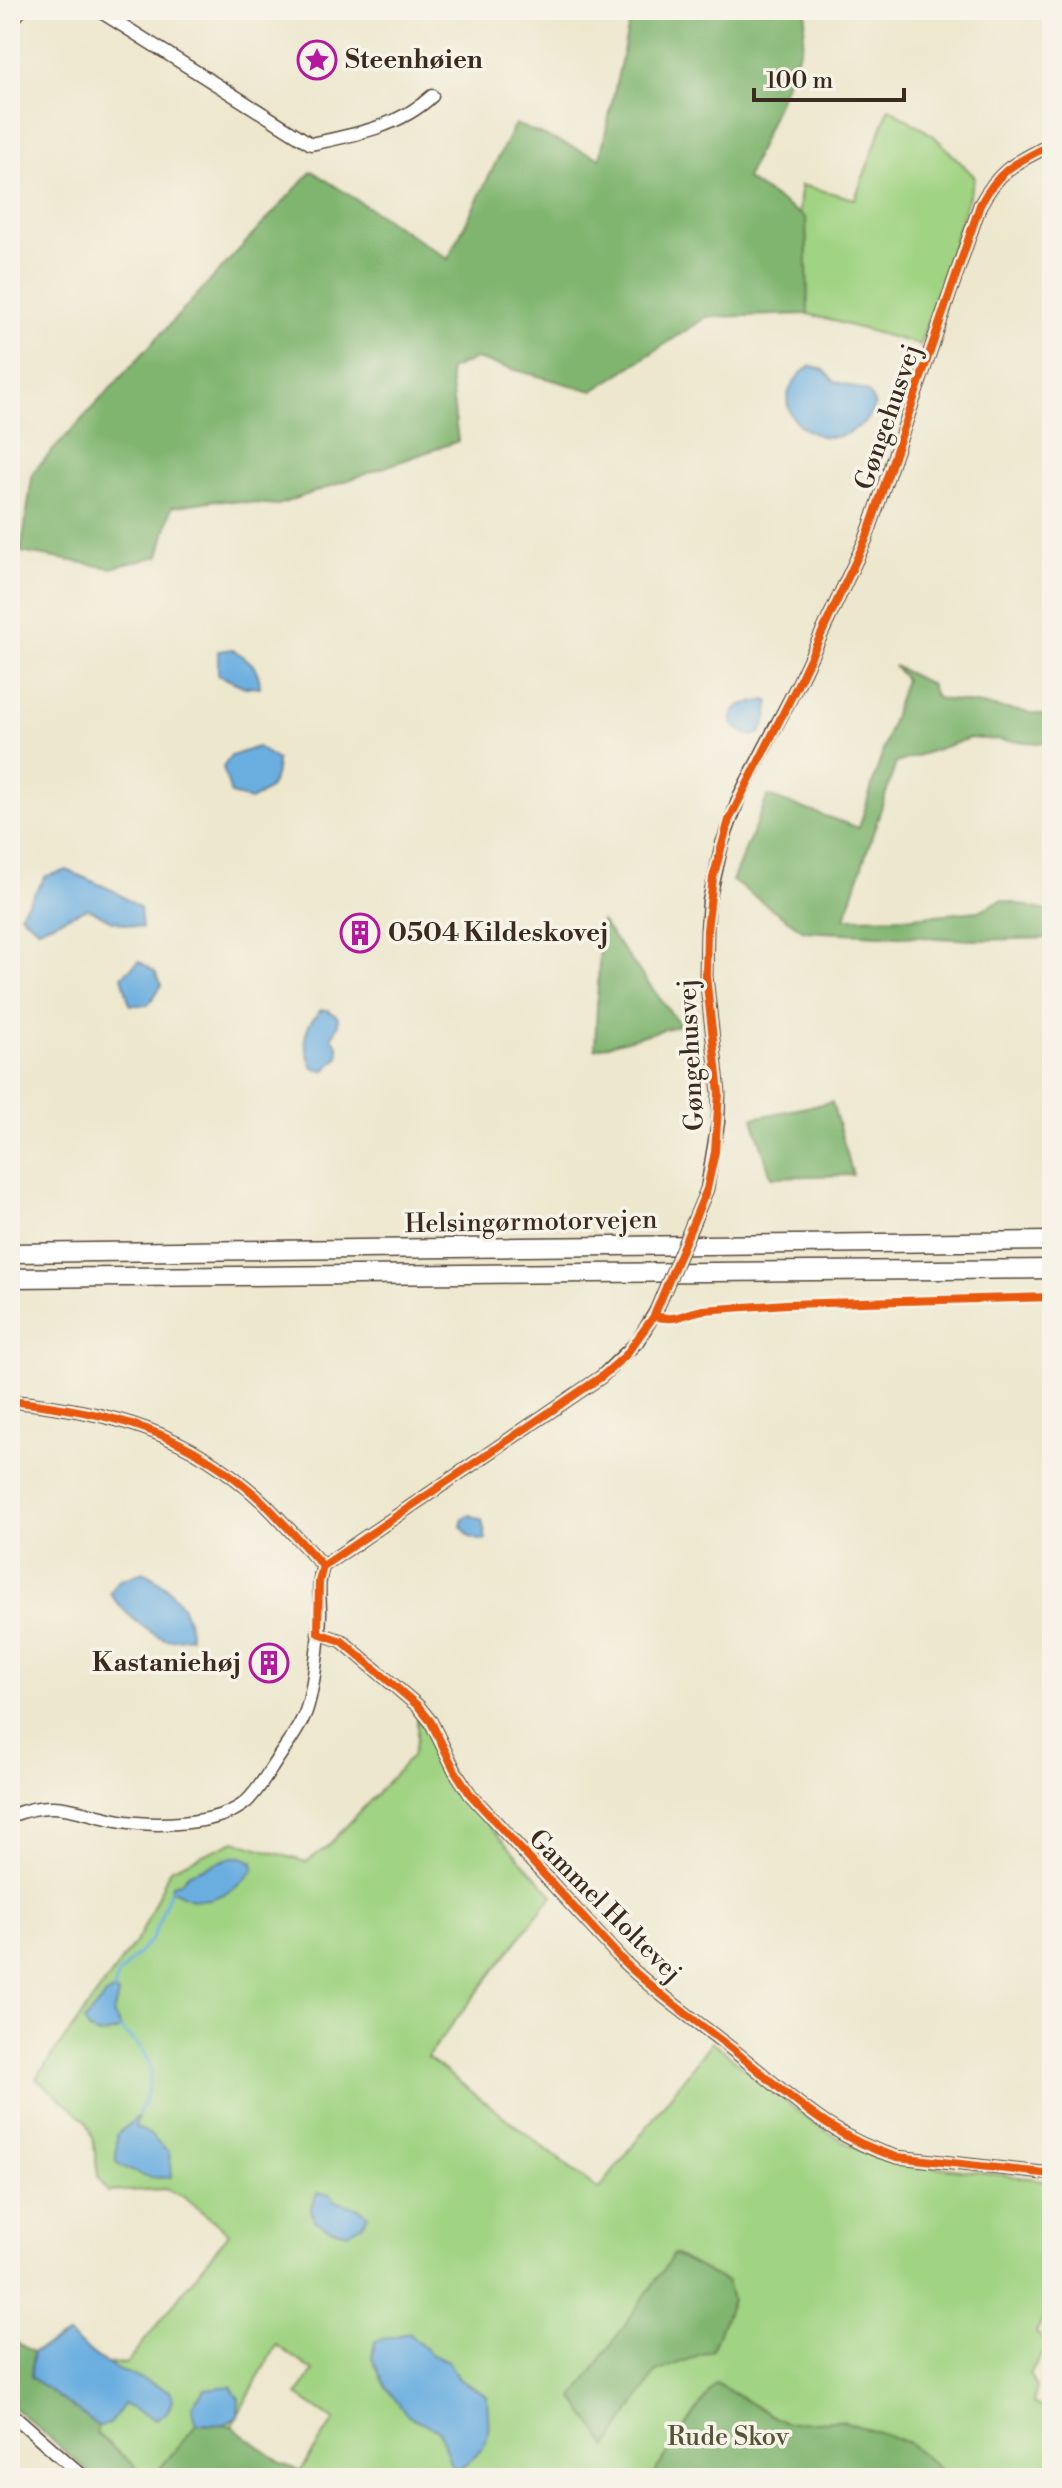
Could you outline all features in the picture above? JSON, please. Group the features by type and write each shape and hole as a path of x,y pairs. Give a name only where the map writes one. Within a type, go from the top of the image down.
{"highway":[{"name":"Helsingørmotorvejen","path":"10,1253 1052,1241"},
{"name":"Helsingørmotorvejen","path":"10,1278 1052,1269"}],"street":[{"path":"10,23 21,10"},
{"path":"98,10 311,144 364,133 417,111 432,96"},
{"name":"Gøngehusvej","path":"323,1566 601,1377 637,1342 656,1311 707,1189 718,1122 719,1093 706,976 707,930 713,878 729,820 798,684 866,539 980,205 992,183 1004,172 1052,144"},
{"path":"10,1401 102,1414 173,1440 234,1478 265,1504 323,1566 319,1582 318,1633 306,1710 296,1731 252,1796 229,1814 191,1822 118,1820 65,1806 44,1806 10,1816"},
{"name":"Gammel Holtevej","path":"318,1633 342,1641 418,1706 431,1722 470,1794 641,1979 744,2058 793,2101 845,2136 874,2151 897,2157 1052,2174"},
{"path":"10,2412 85,2478"}],"green space":[{"path":"632,10 807,10 802,45 746,179 806,218 808,314 707,317 593,391 475,359 449,370 458,441 278,505 216,500 172,507 159,556 111,568 21,552 33,472 312,171 448,259 515,124 600,158"},
{"path":"889,108 934,136 975,177 920,345 808,314 806,219 799,214 801,185 855,199"},
{"path":"894,666 930,684 936,698 1052,716 1052,744 970,738 896,763 845,918 913,917 979,911 1001,900 1052,912 1052,938 976,940 804,931 732,881 768,796 859,828 905,679"},
{"path":"601,921 680,1025 595,1049"},
{"path":"832,1102 853,1175 771,1177 753,1118"},
{"path":"417,1715 431,1734 464,1796 553,1895 427,2057 599,2190 712,2041 799,2112 847,2143 871,2154 895,2162 1052,2181 1052,2298 1036,2333 1051,2343 1029,2374 1037,2387 1033,2403 1052,2413 1052,2478 949,2478 909,2443 843,2421 785,2423 716,2383 651,2478 313,2478 300,2472 334,2420 297,2395 313,2371 276,2345 232,2426 197,2425 152,2478 148,2478 31,2377 33,2352 68,2335 106,2364 127,2363 229,2233 182,2196 165,2189 108,2192 98,2176 93,2137 86,2120 36,2078 141,1934 170,1869 235,1841 306,1862 326,1848 412,1756 417,1739"},
{"path":"674,2254 727,2282 732,2300 712,2350 656,2372 608,2447 574,2398"},
{"path":"18,2343 33,2352 31,2377 98,2426 96,2433 148,2478 96,2478 10,2404 10,2349"},
{"name":"Rude Skov","path":"715,2383 785,2423 843,2421 909,2443 949,2478 651,2478"},
{"path":"197,2424 232,2426 281,2463 313,2478 152,2478"}],"water":[{"path":"811,366 824,370 834,381 868,392 873,400 872,414 854,430 839,436 821,436 803,428 791,413 788,395 797,378"},
{"path":"232,649 252,664 260,687 245,687 218,675 218,651"},
{"path":"765,700 769,702 768,715 761,733 752,736 734,726 732,716 739,707"},
{"path":"257,747 277,760 271,785 250,800 231,794 223,767 231,756"},
{"path":"67,870 114,891 140,908 142,928 110,920 88,908 38,929 20,914 46,876"},
{"path":"139,961 155,972 162,985 148,1005 130,1005 122,976"},
{"path":"321,1010 328,1010 338,1017 332,1037 338,1045 339,1057 324,1071 313,1068 305,1038 309,1024"},
{"path":"470,1515 482,1520 486,1540 470,1537 461,1526 463,1519"},
{"path":"143,1572 161,1583 176,1598 186,1616 190,1637 171,1640 150,1632 134,1620 110,1593 118,1581"},
{"path":"232,1857 253,1862 254,1869 228,1892 203,1900 171,1890 172,1885 181,1882 189,1873"},
{"path":"114,1991 118,1995 113,2014 121,2028 98,2035 89,2030 84,2021 107,1994"},
{"path":"138,2116 135,2127 149,2134 169,2153 171,2177 142,2175 116,2162 117,2135"},
{"path":"317,2193 331,2194 335,2201 358,2208 368,2215 363,2224 348,2233 330,2229 314,2220 311,2208"},
{"path":"408,2333 432,2355 448,2361 459,2379 487,2396 487,2440 478,2454 457,2471 450,2463 439,2430 408,2416 385,2386 372,2358 375,2341"},
{"path":"68,2335 106,2364 170,2391 173,2400 167,2412 156,2420 123,2404 110,2424 98,2426 31,2377 33,2352"},
{"path":"231,2386 239,2399 238,2417 223,2425 198,2424 192,2405 205,2389"}],"waterway":[{"path":"114,1991 118,1975 152,1939 171,1890"},
{"path":"120,2029 142,2049 150,2068 149,2084 138,2116"}],"cycle path":[{"path":"1052,144 1003,174 980,205 866,539 798,684 729,820 713,878 707,930 706,976 719,1093 715,1152 707,1189 654,1316 625,1356 601,1377 323,1566 319,1582 318,1633 342,1641 418,1706 431,1722 470,1794 624,1962 796,2102 854,2140 897,2157 1052,2174"},
{"path":"654,1316 674,1318 703,1310 786,1304 1052,1297"},
{"path":"10,1401 115,1419 177,1442 236,1479 265,1504 323,1566"}],"place":[{"name":"Steenhøien","path":"317,60"},
{"name":"0504 Kildeskovej","path":"360,933"},
{"name":"Kastaniehøj","path":"269,1663"}]}
